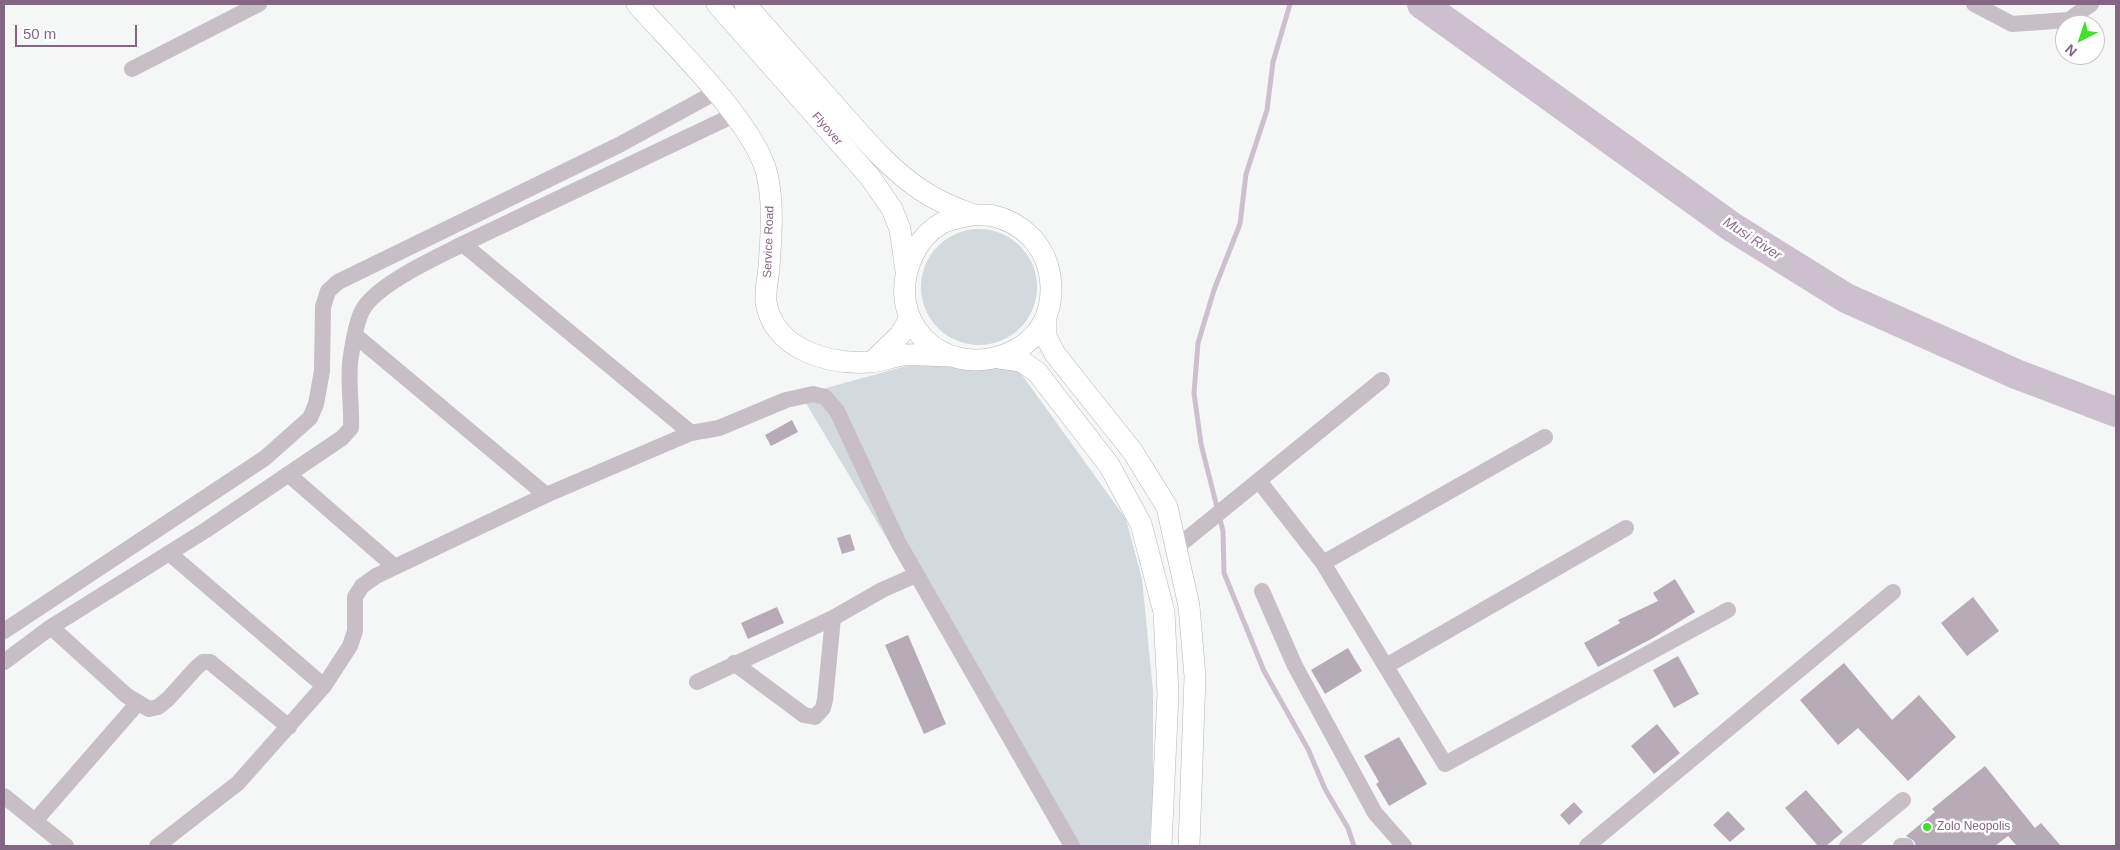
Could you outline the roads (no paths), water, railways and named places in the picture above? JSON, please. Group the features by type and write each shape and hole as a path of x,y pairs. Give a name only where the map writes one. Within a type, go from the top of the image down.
{"main road":[{"name":"Service Road","path":"637,4 716,92 754,142 766,173 772,214 766,302 774,324 790,343 812,354 836,360 872,362 902,355 950,356"},
{"name":"Flyover","path":"717,4 870,177 892,209 900,229 906,271"},
{"name":"Flyover","path":"745,4 886,163 936,199 972,214"},
{"path":"1046,318 1035,336 1019,350 998,357 976,362 950,356 935,348 921,335 910,318 905,303 906,271 918,243 942,223 972,214 994,216 1014,224 1031,237 1044,255 1050,275 1051,297 1046,318 1046,337 1055,354 1133,452 1167,507 1189,606 1195,676 1189,846"},
{"path":"872,362 900,335 910,318"},
{"path":"998,357 1021,361 1037,372 1109,465 1141,524 1164,612 1168,694 1161,846"}],"street":[{"path":"132,70 259,4"},
{"path":"1974,4 2012,24 2069,20 2088,5"},
{"path":"4,631 265,458 310,418 316,404 322,371 323,307 328,291 338,282 633,138 716,92"},
{"path":"4,662 51,627 169,553 342,438 350,428 350,362 356,336 362,311 376,294 420,266 463,244 734,115"},
{"path":"463,244 691,433"},
{"path":"356,336 546,495"},
{"path":"1177,547 1382,380"},
{"path":"157,846 238,783 324,686 350,646 355,631 356,597 362,586 394,567 546,495 691,433 719,428 786,400 820,394 837,411 898,542 1072,846"},
{"path":"1323,563 1545,437"},
{"path":"288,474 394,567"},
{"path":"1259,481 1323,563 1445,764 1728,610"},
{"path":"1386,666 1626,528"},
{"path":"169,553 324,686"},
{"path":"697,682 833,618 882,590 916,575"},
{"path":"1262,590 1294,666 1375,813 1404,846"},
{"path":"1587,846 1893,592"},
{"path":"734,663 804,715 815,716 823,708 825,700 833,618"},
{"path":"51,627 137,704 149,709 158,707 203,662 210,662 289,726"},
{"path":"35,821 137,704"},
{"path":"4,796 66,846"},
{"path":"1847,846 1903,800"},
{"path":"1901,846 1906,846"}],"waterway":[{"path":"1290,4 1273,62 1267,110 1246,174 1240,224 1214,290 1198,343 1194,393 1201,444 1223,531 1224,573 1264,671 1308,749 1325,789 1348,828 1354,846"},
{"name":"Musi River","path":"1422,4 1732,227 1846,298 2016,374 2116,412"}],"place":[{"name":"Zolo Neopolis","path":"1927,827"}]}
